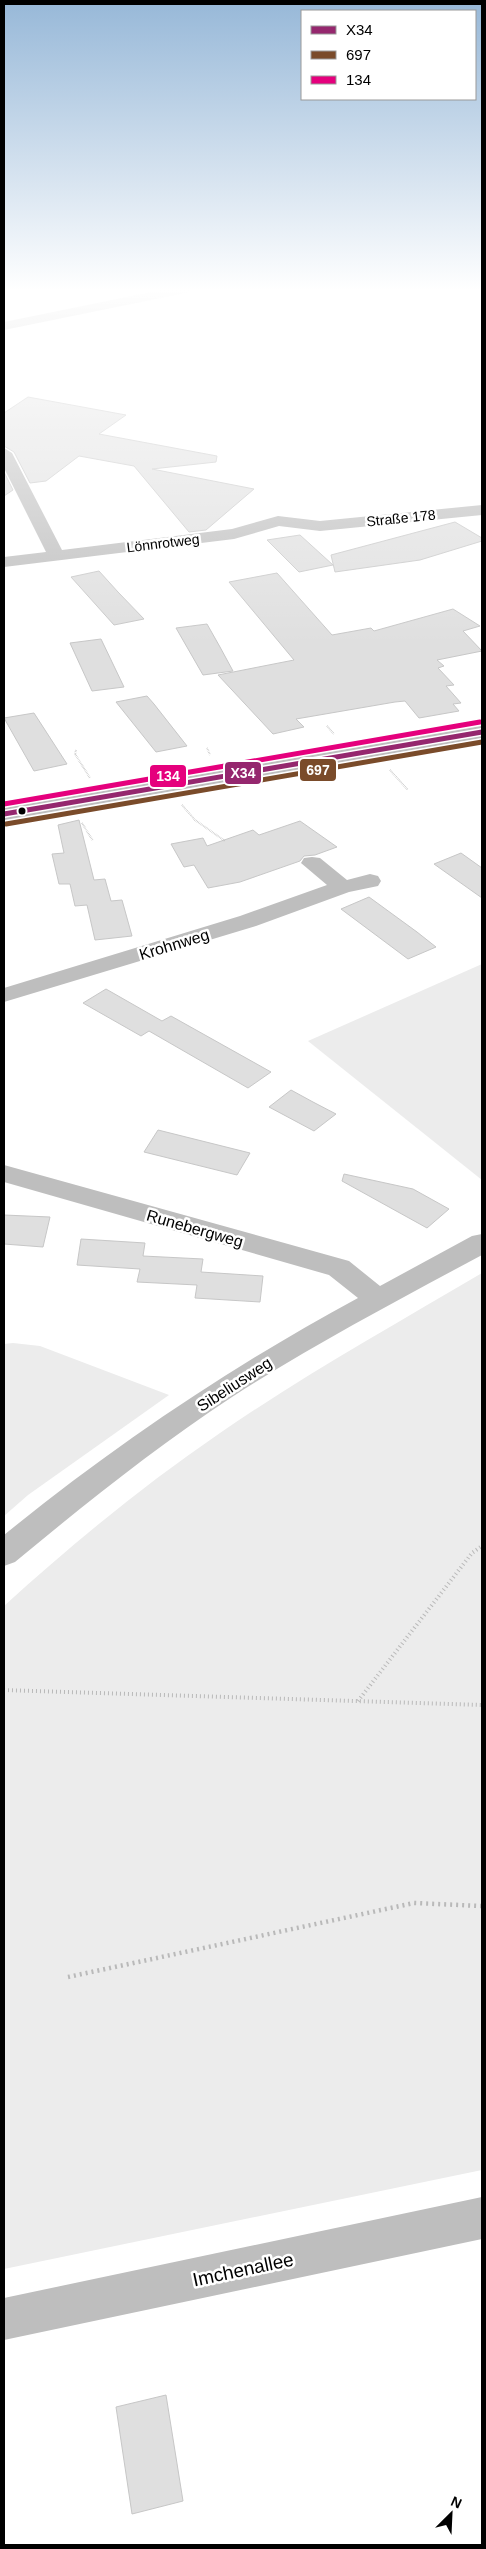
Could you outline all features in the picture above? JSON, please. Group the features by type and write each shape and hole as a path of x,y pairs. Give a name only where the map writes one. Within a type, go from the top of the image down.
{"street":[{"path":"4,453 57,556"},
{"name":"Straße 178","path":"320,526 482,510"},
{"name":"Lönnrotweg","path":"4,562 234,534 278,521 320,526"},
{"path":"4,814 482,732"},
{"path":"312,863 343,886"},
{"name":"Krohnweg","path":"4,996 248,921 343,886 370,881"},
{"name":"Runebergweg","path":"4,1173 339,1268 378,1300"},
{"name":"Sibeliusweg","path":"4,1553 73,1496 222,1390 299,1343 482,1243"},
{"name":"Imchenallee","path":"4,2319 482,2218"}],"path":[{"path":"76,750 75,754 94,784"},
{"path":"388,768 408,790"},
{"path":"177,800 195,820 226,841"},
{"path":"78,817 94,841"},
{"path":"358,1701 472,1553 482,1546"},
{"path":"4,1690 482,1705"},
{"path":"68,1977 414,1903 482,1906"}],"shaded area":[{"path":"482,964 482,1180 308,1041"},
{"path":"482,1273 482,2170 4,2269 4,1606 109,1516 164,1473 220,1433 317,1371"},
{"path":"4,1344 40,1346 169,1395 28,1495 4,1516"}],"building":[{"path":"13,407 82,407 126,415 99,434 217,456 216,462 152,469 254,489 206,530 189,532 134,466 79,456 46,481 30,483 14,452 4,446 4,413"},
{"path":"4,472 13,490 4,496"},
{"path":"455,522 482,538 482,541 420,560 335,572 331,555"},
{"path":"300,535 333,565 299,572 267,540"},
{"path":"99,571 144,619 114,625 71,577"},
{"path":"277,573 332,635 371,628 374,631 453,609 480,626 463,631 482,651 437,660 444,666 438,668 454,685 446,686 461,703 453,704 459,711 419,718 405,701 395,702 296,719 304,727 273,734 218,675 294,660 229,582"},
{"path":"207,624 233,671 203,675 176,628"},
{"path":"101,639 124,687 92,691 70,643"},
{"path":"147,696 187,746 156,752 116,702"},
{"path":"34,713 67,764 34,771 4,718"},
{"path":"79,820 94,880 105,879 111,901 122,900 132,936 95,940 87,905 75,906 70,884 59,884 52,854 64,853 58,825"},
{"path":"300,821 337,847 315,855 304,856 300,861 240,882 208,888 194,865 184,867 171,844 203,838 207,846 253,830 259,835"},
{"path":"461,853 482,868 482,898 434,864"},
{"path":"369,897 436,947 408,959 341,909"},
{"path":"106,989 162,1021 171,1016 271,1072 248,1088 149,1031 141,1036 83,1003"},
{"path":"291,1090 336,1114 314,1131 269,1107"},
{"path":"158,1130 250,1153 237,1175 144,1152"},
{"path":"344,1174 413,1189 449,1209 427,1228 342,1181"},
{"path":"4,1215 50,1217 43,1247 4,1244"},
{"path":"81,1239 145,1243 143,1256 203,1259 201,1272 263,1276 260,1302 195,1298 197,1285 137,1282 140,1269 77,1265"},
{"path":"166,2395 183,2501 132,2514 116,2407"}],"transit line":[{"name":"134","path":"4,804 480,722"},
{"name":"X34","path":"4,814 482,732"},
{"name":"697","path":"6,824 482,742"}]}
